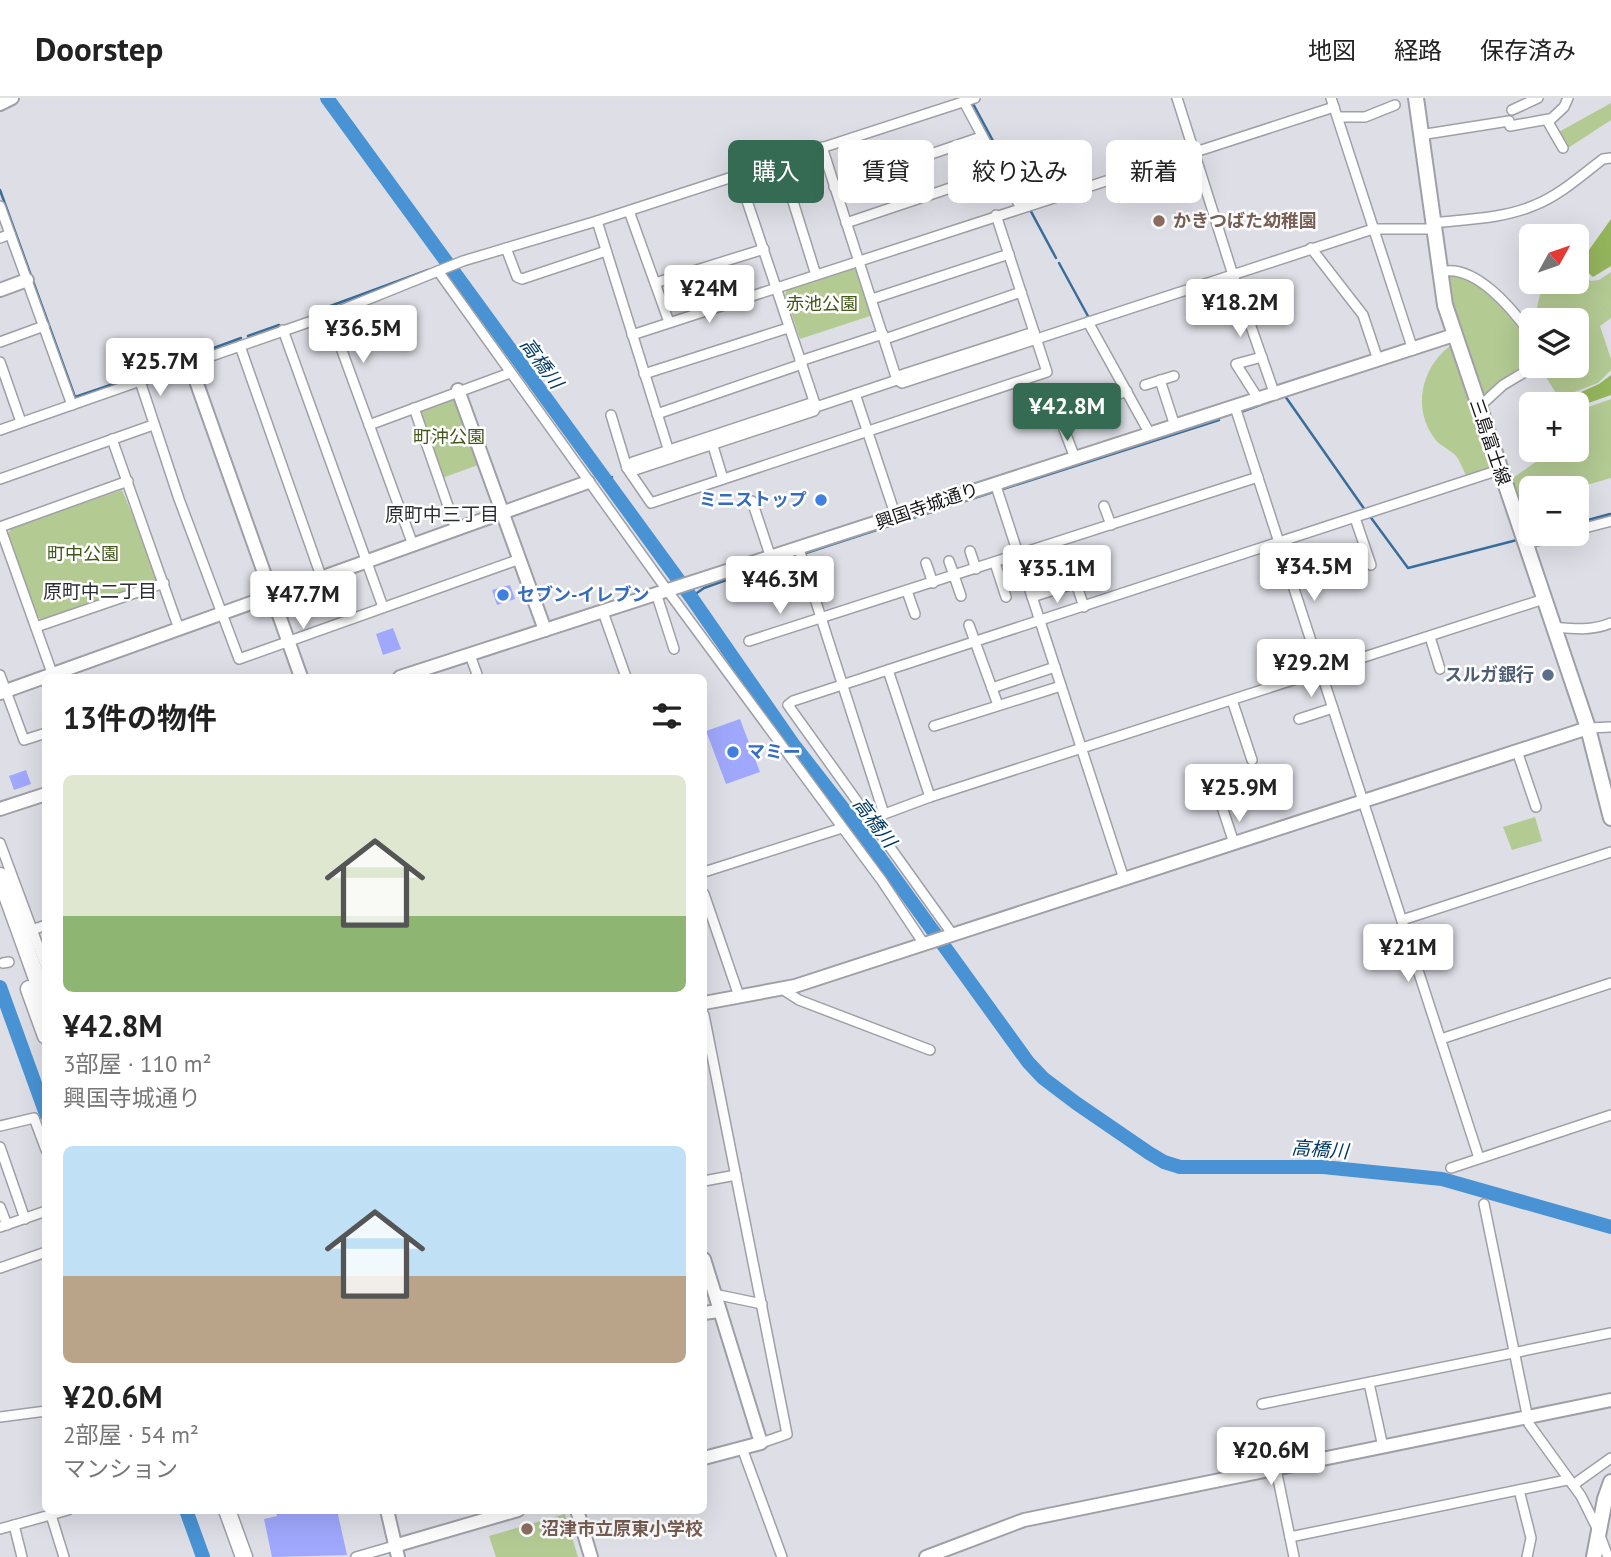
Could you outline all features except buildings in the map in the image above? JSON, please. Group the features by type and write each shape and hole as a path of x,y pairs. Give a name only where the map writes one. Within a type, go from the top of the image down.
{"highway":[{"path":"0,876 42,993"},
{"path":"0,909 42,1025"},
{"path":"218,1514 233,1557"},
{"path":"228,1514 244,1557"}],"main road":[{"name":"三島富士線","path":"1416,98 1445,305 1519,525"},
{"name":"三島富士線","path":"1527,546 1608,791 1611,818"},
{"path":"1594,1557 1611,1482"}],"street":[{"path":"0,104 12,98"},
{"path":"824,146 975,98"},
{"path":"1177,98 1191,140"},
{"path":"1512,110 1538,98"},
{"path":"1420,135 1453,132 1468,126 1508,121 1510,126 1549,119 1564,107 1568,98"},
{"path":"964,102 983,140"},
{"path":"1202,150 1333,102 1413,349"},
{"path":"1338,117 1364,117 1395,105"},
{"path":"1549,119 1548,122 1563,148"},
{"path":"834,187 981,137"},
{"path":"824,154 897,380 902,383 1035,336 1088,322 1373,229 1433,226 1510,214 1534,206 1603,159 1611,158"},
{"path":"1202,175 1275,395"},
{"path":"0,430 329,315 463,261 597,222 728,177"},
{"path":"632,335 996,215 1106,182"},
{"path":"846,223 948,189"},
{"path":"627,468 633,462 713,446 814,411 815,405 748,203"},
{"path":"793,203 816,275"},
{"path":"1017,203 1020,208"},
{"path":"0,206 72,405"},
{"path":"629,211 669,322"},
{"path":"611,415 627,468 651,503 1047,372 996,215"},
{"path":"597,222 670,454"},
{"path":"0,238 10,234"},
{"path":"506,248 517,277 522,279 606,251"},
{"path":"1311,248 1363,315 1378,360"},
{"path":"655,284 764,249"},
{"path":"872,299 1009,254"},
{"path":"440,270 665,591 926,944"},
{"path":"1440,272 1455,270 1488,288 1507,302 1519,318"},
{"path":"0,290 27,280"},
{"path":"657,414 801,363 1021,292"},
{"path":"329,315 412,545"},
{"path":"1088,322 1150,434"},
{"path":"0,342 44,326"},
{"path":"644,374 788,327"},
{"path":"284,330 383,607"},
{"name":"興国寺城通り","path":"410,674 771,558 800,553 995,483 1275,395 1454,335"},
{"path":"240,346 322,579"},
{"path":"1259,400 1236,365 1262,357"},
{"path":"0,362 21,422"},
{"path":"190,365 300,674"},
{"path":"369,425 510,373"},
{"path":"1145,385 1174,376"},
{"path":"1479,407 1503,385 1519,376"},
{"path":"670,454 897,380"},
{"path":"1160,380 1175,426"},
{"path":"139,381 239,659 520,559"},
{"path":"458,390 545,630"},
{"path":"1093,404 1127,391"},
{"path":"855,394 896,517"},
{"path":"1235,407 1479,1158"},
{"path":"414,408 456,529"},
{"path":"1062,424 1075,458"},
{"path":"0,479 153,425"},
{"path":"112,439 179,629"},
{"path":"713,446 723,479"},
{"path":"953,935 788,705 793,701 1499,470"},
{"path":"749,641 1258,477"},
{"path":"128,481 0,527 52,673 368,563 588,482"},
{"path":"995,483 1124,879"},
{"path":"752,500 771,558"},
{"path":"1104,506 1111,525"},
{"path":"1363,515 1371,565"},
{"path":"1589,527 1611,521"},
{"path":"970,551 976,569"},
{"path":"800,553 884,814"},
{"path":"949,561 961,596"},
{"path":"926,563 933,583"},
{"path":"995,563 1006,597"},
{"path":"36,627 164,583"},
{"path":"1032,597 1076,583 1084,607"},
{"path":"665,591 674,649"},
{"path":"907,591 915,614"},
{"path":"871,819 930,797 1544,599"},
{"path":"603,612 625,674"},
{"path":"1554,627 1591,629 1611,623"},
{"path":"969,625 998,705"},
{"path":"1430,637 1440,669"},
{"path":"470,655 477,674"},
{"path":"992,688 1055,667"},
{"path":"888,670 930,797"},
{"path":"0,675 3,692 24,740 42,734"},
{"path":"3,692 42,677"},
{"path":"934,726 1061,686"},
{"path":"1232,700 1252,760"},
{"path":"1299,719 1333,708"},
{"path":"707,1002 782,989 1588,728 1611,727"},
{"path":"1517,751 1535,807"},
{"path":"0,809 42,795"},
{"path":"1218,795 1234,843"},
{"path":"707,871 842,828"},
{"path":"0,843 42,956"},
{"path":"1402,920 1611,852"},
{"path":"707,903 738,996"},
{"path":"32,930 42,926"},
{"path":"1441,1039 1611,983"},
{"path":"782,989 799,1000 930,1050"},
{"path":"707,1457 788,1434 708,1048"},
{"path":"1451,1168 1611,1115"},
{"path":"0,1126 34,1118 42,1139"},
{"path":"0,1147 25,1219"},
{"path":"707,1180 736,1175"},
{"path":"1484,1204 1532,1432 1570,1483 1598,1530 1608,1557"},
{"path":"0,1207 3,1226 42,1213"},
{"path":"0,1268 42,1253"},
{"path":"707,1269 761,1443"},
{"path":"714,1293 762,1304"},
{"path":"707,1313 719,1311"},
{"path":"1262,1404 1611,1333"},
{"path":"1368,1383 1383,1447"},
{"path":"926,1557 1024,1520 1611,1400"},
{"path":"0,1417 42,1412"},
{"path":"742,1447 782,1557"},
{"path":"1290,1537 1519,1490 1570,1483 1611,1458"},
{"path":"1276,1469 1294,1557"},
{"path":"1519,1490 1531,1538 1525,1557"},
{"path":"0,1529 54,1514"},
{"path":"388,1514 396,1551"},
{"path":"356,1557 396,1551 506,1514"},
{"path":"578,1514 591,1557"},
{"path":"51,1515 64,1557"},
{"path":"14,1525 22,1557"}],"green space":[{"path":"1611,103 1611,120 1565,150 1557,133"},
{"path":"1611,219 1611,266 1593,277 1589,274 1589,250"},
{"name":"赤池公園","path":"853,267 858,268 873,315 800,339 785,294 789,287"},
{"path":"1457,272 1499,297 1519,318 1519,373 1484,399 1479,398 1443,273"},
{"path":"1611,272 1611,318 1600,326 1611,359 1611,370 1598,383 1575,392 1555,392 1546,378 1589,378 1589,308 1537,308 1540,294 1589,294 1589,279 1599,280"},
{"path":"1450,346 1453,347 1493,463 1485,471 1473,475 1466,475 1456,456 1435,439 1424,415 1422,402 1426,377 1440,355"},
{"path":"1611,375 1611,395 1589,403 1589,392 1581,392"},
{"name":"町沖公園","path":"457,396 481,464 442,478 418,409"},
{"path":"1611,399 1611,478 1589,484 1589,476 1519,476 1519,503 1516,504 1509,481 1535,462 1589,462 1589,407"},
{"name":"町中公園","path":"122,490 158,576 156,581 42,620 38,617 8,533 13,527"},
{"path":"1535,817 1542,841 1512,850 1503,827"},
{"path":"565,1514 578,1557 496,1557 489,1536"}],"waterway":[{"name":"高橋川","path":"327,98 691,597 793,744 860,830 1028,1062 1043,1078 1149,1153 1180,1167 1323,1167 1442,1179 1611,1227"},
{"path":"971,100 1056,258"},
{"path":"0,190 75,397 125,380"},
{"path":"1059,263 1089,318"},
{"path":"325,308 428,270"},
{"path":"248,336 279,325"},
{"path":"211,349 241,338"},
{"path":"171,363 204,352"},
{"path":"132,377 164,366"},
{"path":"1241,412 1285,396 1365,510"},
{"path":"1003,489 1219,420"},
{"name":"高橋川","path":"605,482 612,477"},
{"path":"691,597 704,588 760,568 993,492"},
{"path":"1589,520 1610,514"},
{"path":"1369,515 1408,568 1517,540"},
{"path":"0,987 42,1103"},
{"path":"187,1514 203,1557"}],"place":[{"name":"かきつばた幼稚園","path":"1159,221"},
{"name":"ミニストップ","path":"821,500"},
{"name":"セブン-イレブン","path":"503,595"},
{"name":"スルガ銀行","path":"1548,675"},
{"name":"マミー","path":"733,752"},
{"name":"沼津市立原東小学校","path":"527,1529"}],"district":[{"name":"原町中三丁目","path":"442,514"},
{"name":"原町中二丁目","path":"100,591"}]}
